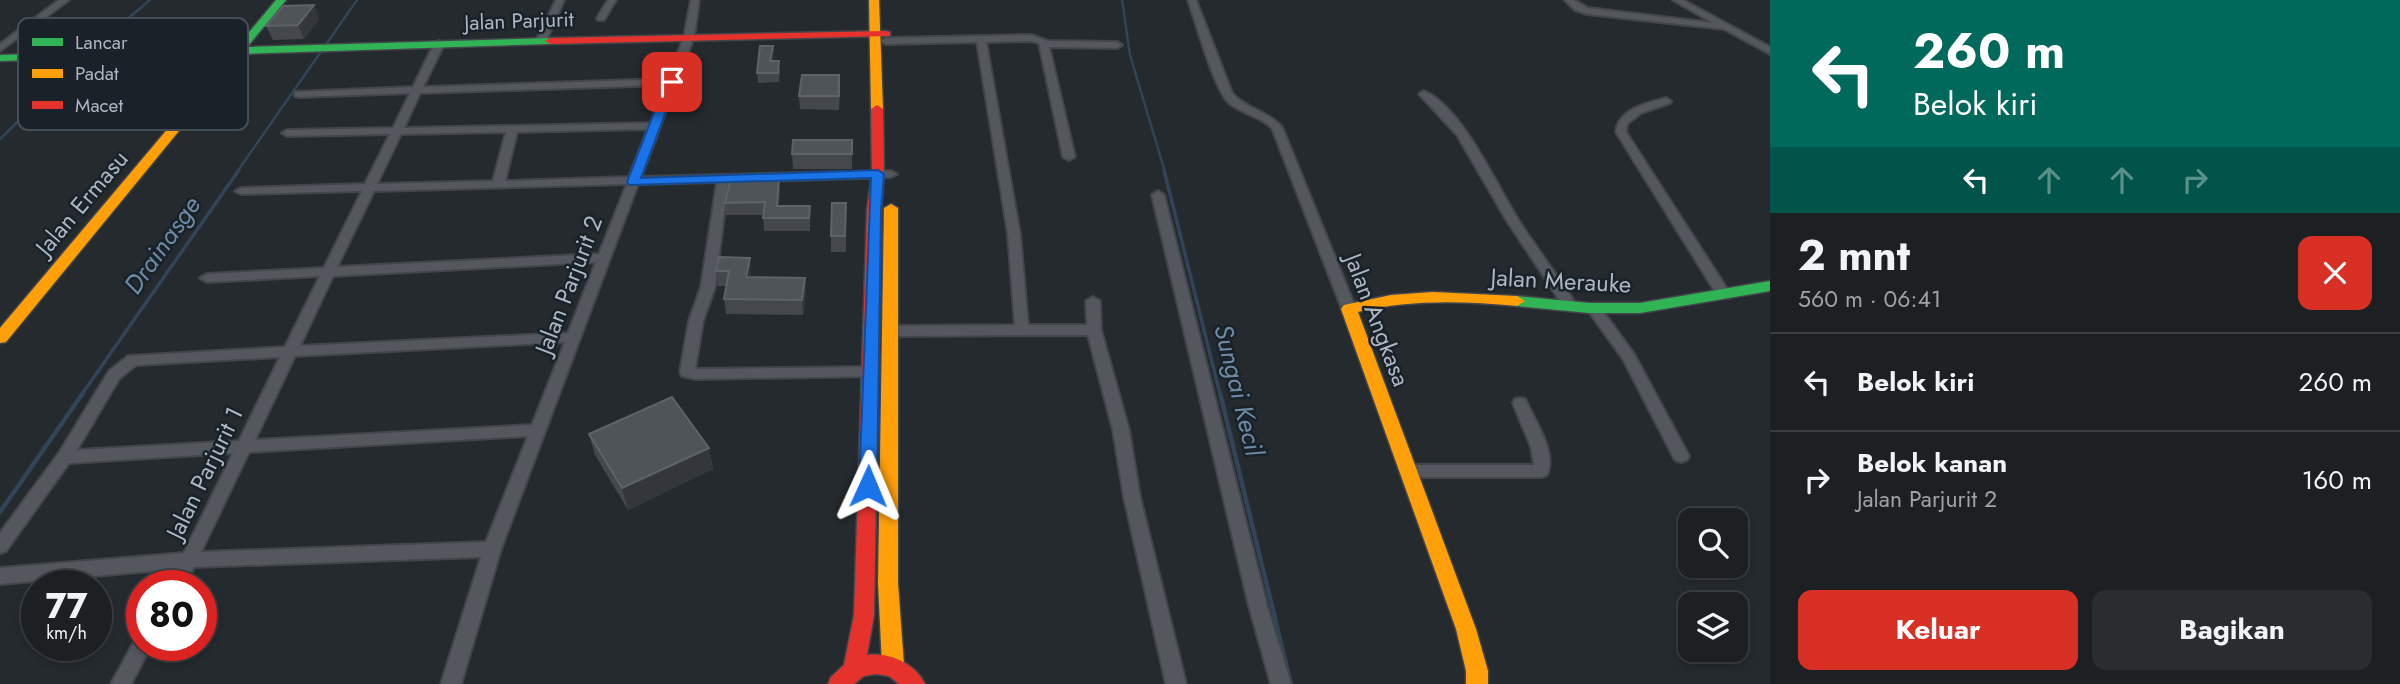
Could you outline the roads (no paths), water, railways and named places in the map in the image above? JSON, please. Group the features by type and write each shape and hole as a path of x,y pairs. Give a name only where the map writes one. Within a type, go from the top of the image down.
{"main road":[{"name":"Jalan Ermasu","path":"248,38 281,0"},
{"path":"839,684 854,668 864,615 869,372 884,174 887,92 883,36 874,0"},
{"path":"885,0 884,174 892,331 888,583 893,665"},
{"name":"Jalan Parjurit","path":"248,49 689,37 883,36"},
{"name":"Jalan Parjurit","path":"0,58 18,58"},
{"name":"Jalan Ermasu","path":"0,338 171,130"},
{"name":"Jalan Merauke","path":"1349,309 1373,299 1413,296 1594,309 1647,307 1770,286"},
{"name":"Jalan Angkasa","path":"1349,309 1466,629 1477,671 1477,684"},
{"path":"870,355 891,356"},
{"path":"854,668 880,662 893,665 913,682 933,684"}],"street":[{"path":"41,18 65,0"},
{"path":"541,41 560,0"},
{"path":"601,18 612,0"},
{"name":"Jalan Parjurit 2","path":"492,549 689,37 695,0"},
{"name":"Jalan Angkasa","path":"1192,0 1227,94 1238,106 1265,115 1278,127 1349,309"},
{"path":"1569,0 1577,8 1587,12 1722,27"},
{"path":"1677,0 1770,51"},
{"path":"0,48 18,35"},
{"path":"883,36 1031,38 1044,44 1117,45"},
{"path":"981,39 1014,234 1022,330"},
{"name":"Jalan Parjurit 1","path":"439,44 394,132 371,188 325,273 189,560 492,549"},
{"path":"1044,44 1069,157"},
{"path":"299,94 416,88 672,82"},
{"path":"1424,94 1447,111 1462,130 1504,206 1571,307"},
{"path":"1666,101 1637,111 1622,123 1621,132 1724,295"},
{"path":"287,132 654,126"},
{"path":"498,186 512,129"},
{"path":"241,191 884,174"},
{"path":"723,179 708,287 696,321 687,372 869,372"},
{"path":"1158,195 1258,606 1281,684"},
{"path":"207,278 604,258"},
{"path":"1093,301 1094,330 1121,430 1132,498 1176,684"},
{"path":"1594,309 1629,357 1681,456"},
{"path":"892,331 1094,330"},
{"path":"0,546 65,457 114,375 125,363 144,358 573,337"},
{"path":"1408,471 1542,471 1541,454 1520,403"},
{"path":"65,457 537,430"},
{"path":"450,684 492,549"},
{"path":"0,576 189,560"},
{"path":"183,570 189,560"},
{"path":"121,684 134,661"}],"waterway":[{"path":"128,18 150,0"},
{"name":"Drainasge","path":"237,172 357,0"},
{"path":"1122,0 1130,55 1165,172"},
{"path":"0,139 18,121"},
{"name":"Drainasge","path":"82,394 239,170"},
{"name":"Sungai Kecil","path":"1164,170 1220,394"},
{"name":"Drainasge","path":"0,512 83,393"},
{"name":"Sungai Kecil","path":"1220,393 1291,684"}]}
